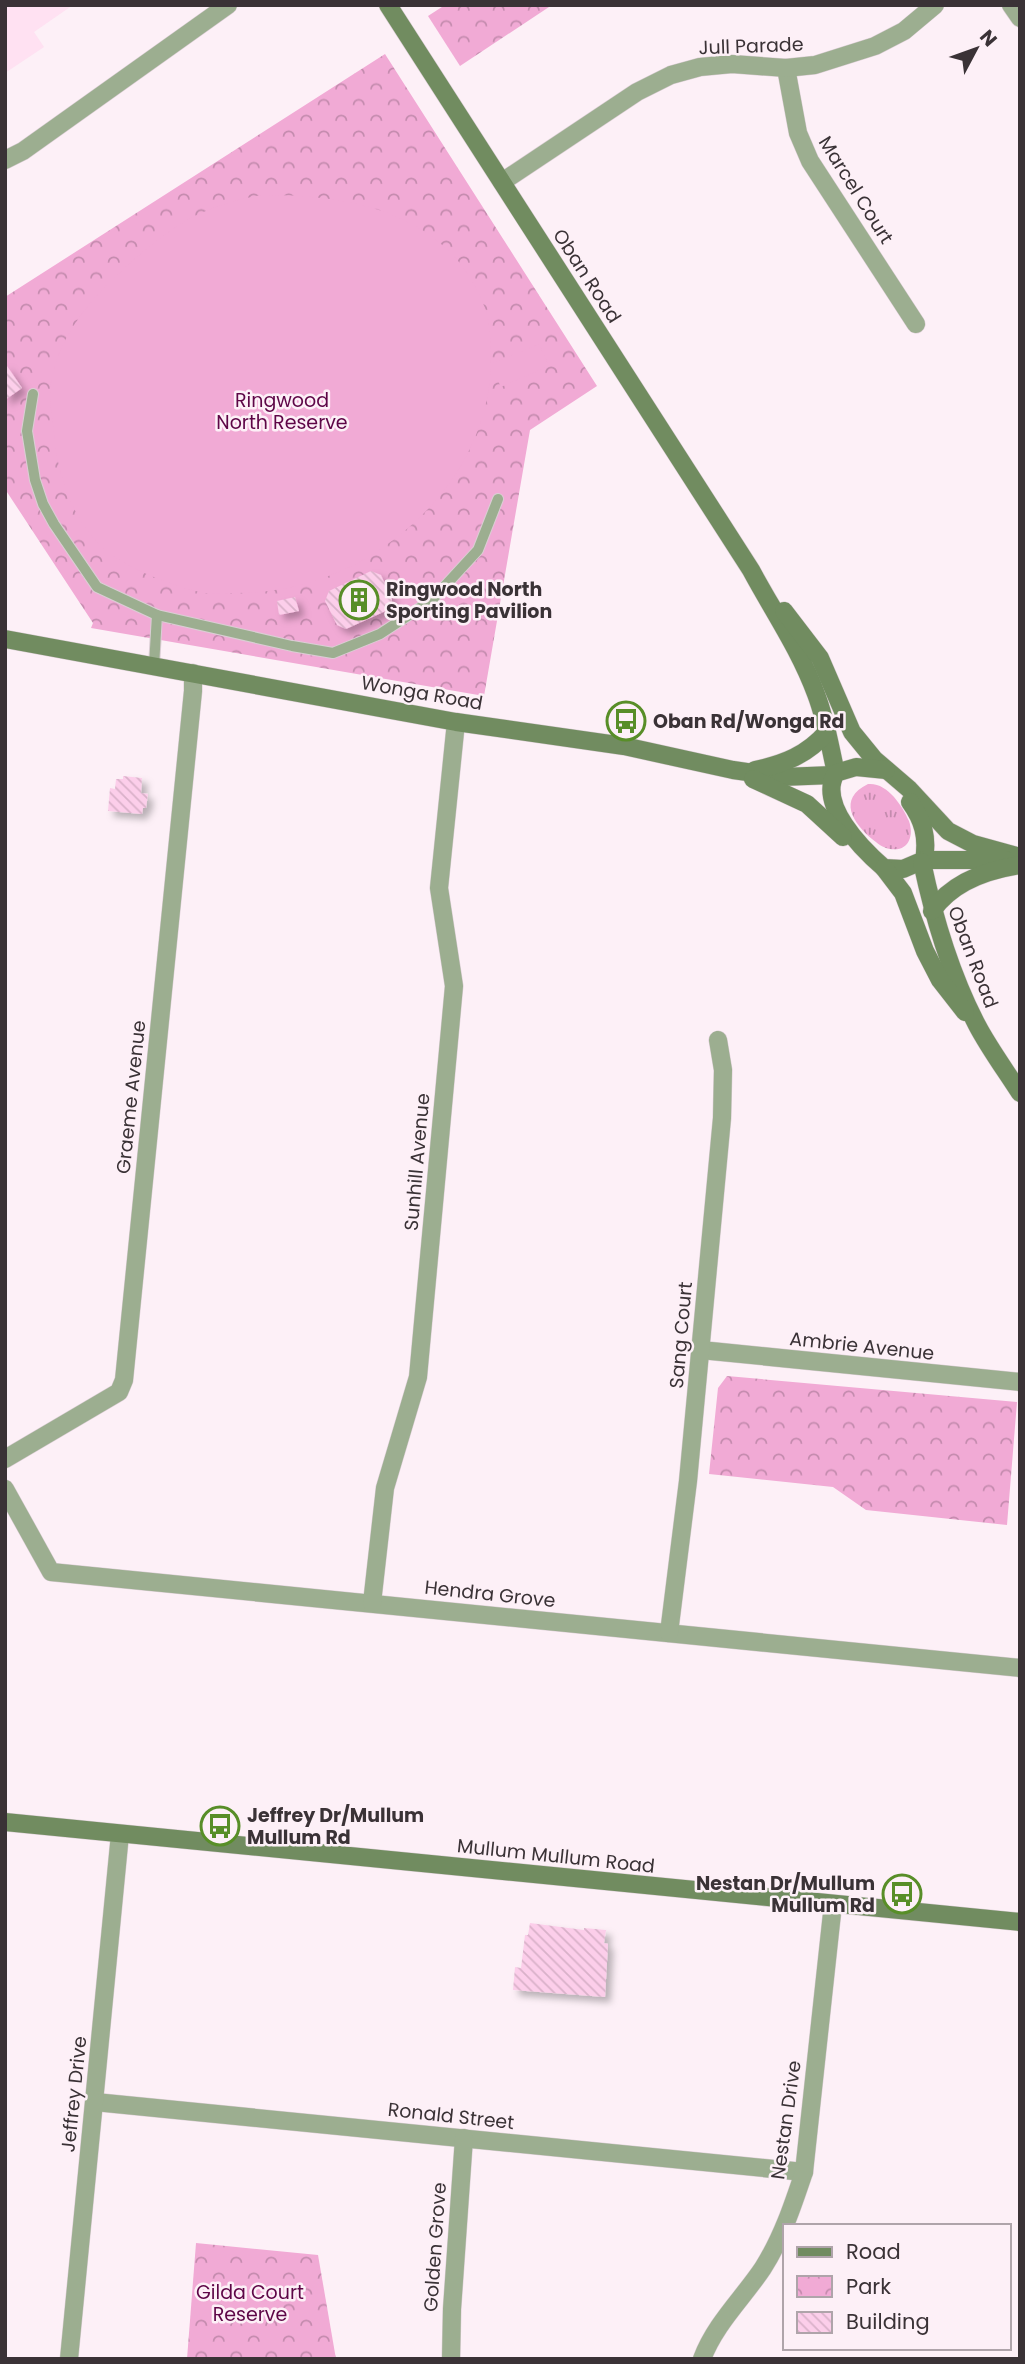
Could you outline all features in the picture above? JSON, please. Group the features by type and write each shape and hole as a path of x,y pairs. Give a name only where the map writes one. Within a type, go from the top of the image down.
{"main road":[{"name":"Oban Road","path":"388,5 751,570 804,664 817,697 835,774 833,797 840,818 903,893 925,951 940,980 977,1025 1020,1093"},
{"name":"Oban Road","path":"751,570 814,648 855,737 887,771 921,820 925,832 923,861 932,911 948,961 977,1025"},
{"name":"Wonga Road","path":"5,639 456,722 624,746 738,771 782,777 835,774 856,767 887,771"},
{"path":"738,771 780,764 798,757 815,746 827,732"},
{"path":"738,771 807,804 860,853 883,867 903,869 923,861 1020,858"},
{"path":"887,771 953,834 982,847 1020,858"},
{"path":"932,911 946,895 970,880 992,870 1020,865"},
{"name":"Mullum Mullum Road","path":"5,1822 1020,1922"}],"street":[{"path":"5,160 23,152 228,5"},
{"name":"Jull Parade","path":"502,182 637,92 671,75 700,67 733,64 786,68 815,65 875,46 904,32 935,5"},
{"path":"1011,5 1020,18"},
{"name":"Marcel Court","path":"786,68 798,133 810,161 916,324"},
{"name":"Graeme Avenue","path":"5,1459 120,1392 124,1380 193,673"},
{"name":"Sunhill Avenue","path":"372,1603 385,1488 418,1377 422,1337 454,986 439,888 456,722"},
{"name":"Sang Court","path":"669,1633 688,1481 722,1118 723,1070 718,1040"},
{"name":"Ambrie Avenue","path":"701,1350 1020,1382"},
{"name":"Hendra Grove","path":"5,1489 51,1572 1020,1668"},
{"name":"Jeffrey Drive","path":"69,2359 120,1834"},
{"name":"Nestan Drive","path":"785,2224 804,2172 833,1904"},
{"name":"Ronald Street","path":"95,2102 804,2172"},
{"name":"Golden Grove","path":"451,2359 464,2138"},
{"name":"Nestan Drive","path":"702,2359 723,2320 772,2252 783,2228"}],"lane":[{"path":"33,394 27,431 35,481 54,524 97,587 157,615 292,646 332,653 380,634 432,600 478,550 498,499"},
{"path":"154,666 157,615"}],"shaded area":[{"path":"5,5 73,5 34,32 44,47 5,73"}],"green space":[{"path":"445,5 552,5 460,66 428,16"},
{"name":"Ringwood North Reserve","path":"385,54 597,386 530,430 484,696 91,628 93,623 5,489 5,297"},
{"path":"261,195 330,199 363,205 395,216 424,231 449,251 470,278 488,317 491,364 539,344 549,366 501,387 491,367 488,395 481,421 472,446 459,469 426,511 385,546 351,566 314,581 275,590 209,594 176,585 136,569 107,551 90,534 74,508 63,480 56,450 50,393 58,356 66,338 88,306 114,278 159,239 188,220 221,205"},
{"path":"868,784 875,784 887,791 906,815 910,837 909,842 902,848 890,849 880,845 865,833 854,819 851,811 853,797"},
{"path":"727,1376 1017,1402 1007,1525 866,1510 833,1487 709,1474 718,1388"},
{"name":"Gilda Court Reserve","path":"196,2243 318,2255 336,2359 187,2359"},
{"path":"279,2298 282,2314 248,2321 245,2304"}],"building":[{"path":"5,363 22,388 5,400"},
{"name":"Ringwood North Sporting Pavilion","path":"371,571 381,575 392,600 390,609 346,629 337,625 325,601 329,591"},
{"path":"295,597 299,611 279,615 277,601"},
{"path":"123,776 142,778 141,793 148,794 146,808 143,808 142,814 108,811 110,788 115,789 116,779 123,779"},
{"path":"530,1923 606,1930 604,1943 608,1944 605,1997 513,1990 515,1967 521,1968 525,1935 528,1935"}],"place":[{"name":"Ringwood North Sporting Pavilion","path":"359,600"},
{"name":"Oban Rd/Wonga Rd","path":"626,721"},
{"name":"Jeffrey Dr/Mullum Mullum Rd","path":"220,1826"},
{"name":"Nestan Dr/Mullum Mullum Rd","path":"902,1894"}]}
